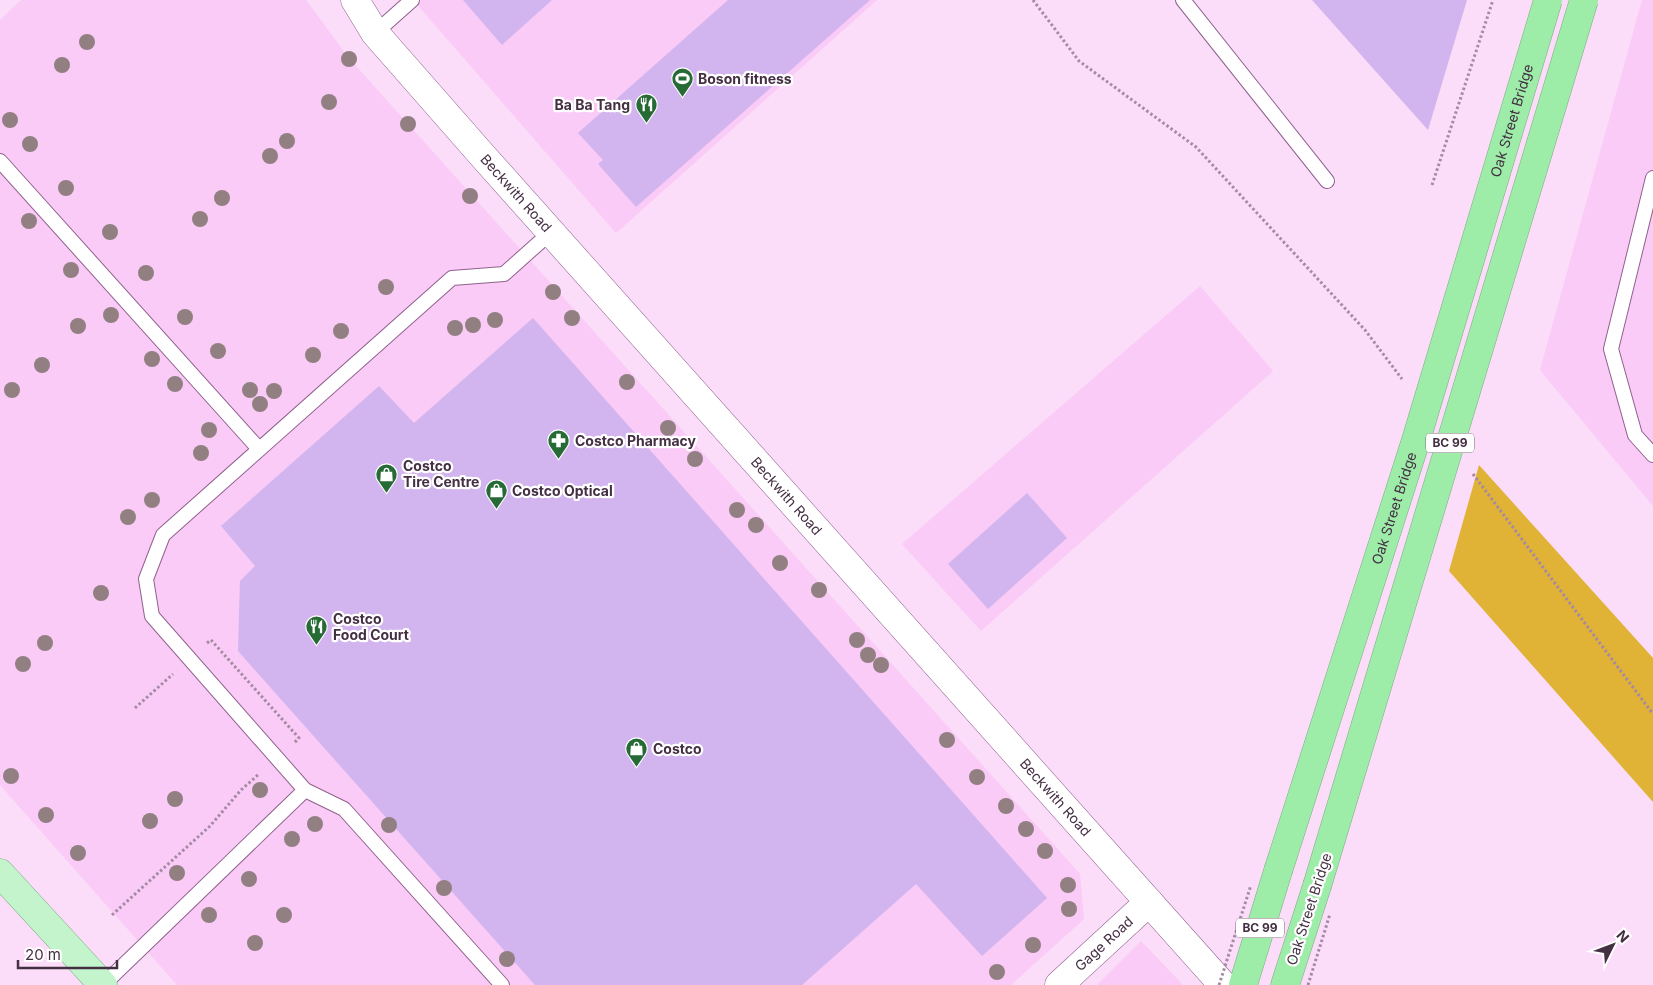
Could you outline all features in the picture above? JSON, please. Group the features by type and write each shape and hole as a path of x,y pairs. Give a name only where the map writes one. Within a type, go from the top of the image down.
{"highway":[{"name":"Oak Street Bridge","path":"1242,985 1416,440 1548,0"},
{"name":"Oak Street Bridge","path":"1285,985 1317,886 1584,0"}],"main road":[{"path":"0,873 103,985"}],"street":[{"name":"Beckwith Road","path":"356,0 375,33 550,233 1224,985"},
{"name":"Gage Road","path":"1059,985 1149,902"}],"lane":[{"path":"375,33 412,0"},
{"path":"1183,0 1328,181"},
{"path":"0,161 259,449"},
{"path":"1653,178 1611,349 1635,435 1653,455"},
{"path":"502,985 344,809 305,790 276,758 152,616 146,579 163,535 452,278 504,274 550,233"},
{"path":"103,985 305,790"}],"path":[{"path":"1033,0 1079,61 1196,147 1365,330 1404,382"},
{"path":"1432,185 1493,0"},
{"path":"1467,466 1653,714"},
{"path":"112,915 210,826 241,790 299,738 211,640"}],"shaded area":[{"path":"21,0 306,0 348,57 1080,874 1084,919 1011,985 177,985 0,785 0,20"},
{"path":"413,0 877,0 616,233"},
{"path":"1642,0 1653,0 1653,506 1540,370"},
{"path":"1200,286 1273,371 981,631 902,544"},
{"path":"1479,465 1653,658 1653,802 1449,571"},
{"path":"1141,941 1183,985 1097,985"}],"building":[{"path":"463,0 552,0 502,45"},
{"path":"728,0 870,0 636,207 598,164 603,160 578,133"},
{"path":"1312,0 1467,0 1428,130"},
{"name":"Costco","path":"533,318 1047,898 982,956 916,884 802,985 535,985 238,651 240,581 255,566 221,526 379,386 414,423"},
{"path":"1027,493 1067,538 988,609 948,564"}],"place":[{"name":"Boson fitness","path":"682,98"},
{"name":"Ba Ba Tang","path":"646,124"},
{"name":"Costco Pharmacy","path":"559,460"},
{"name":"Costco Tire Centre","path":"387,493"},
{"name":"Costco Optical","path":"496,510"},
{"name":"Costco Food Court","path":"317,646"},
{"name":"Costco","path":"637,768"}]}
